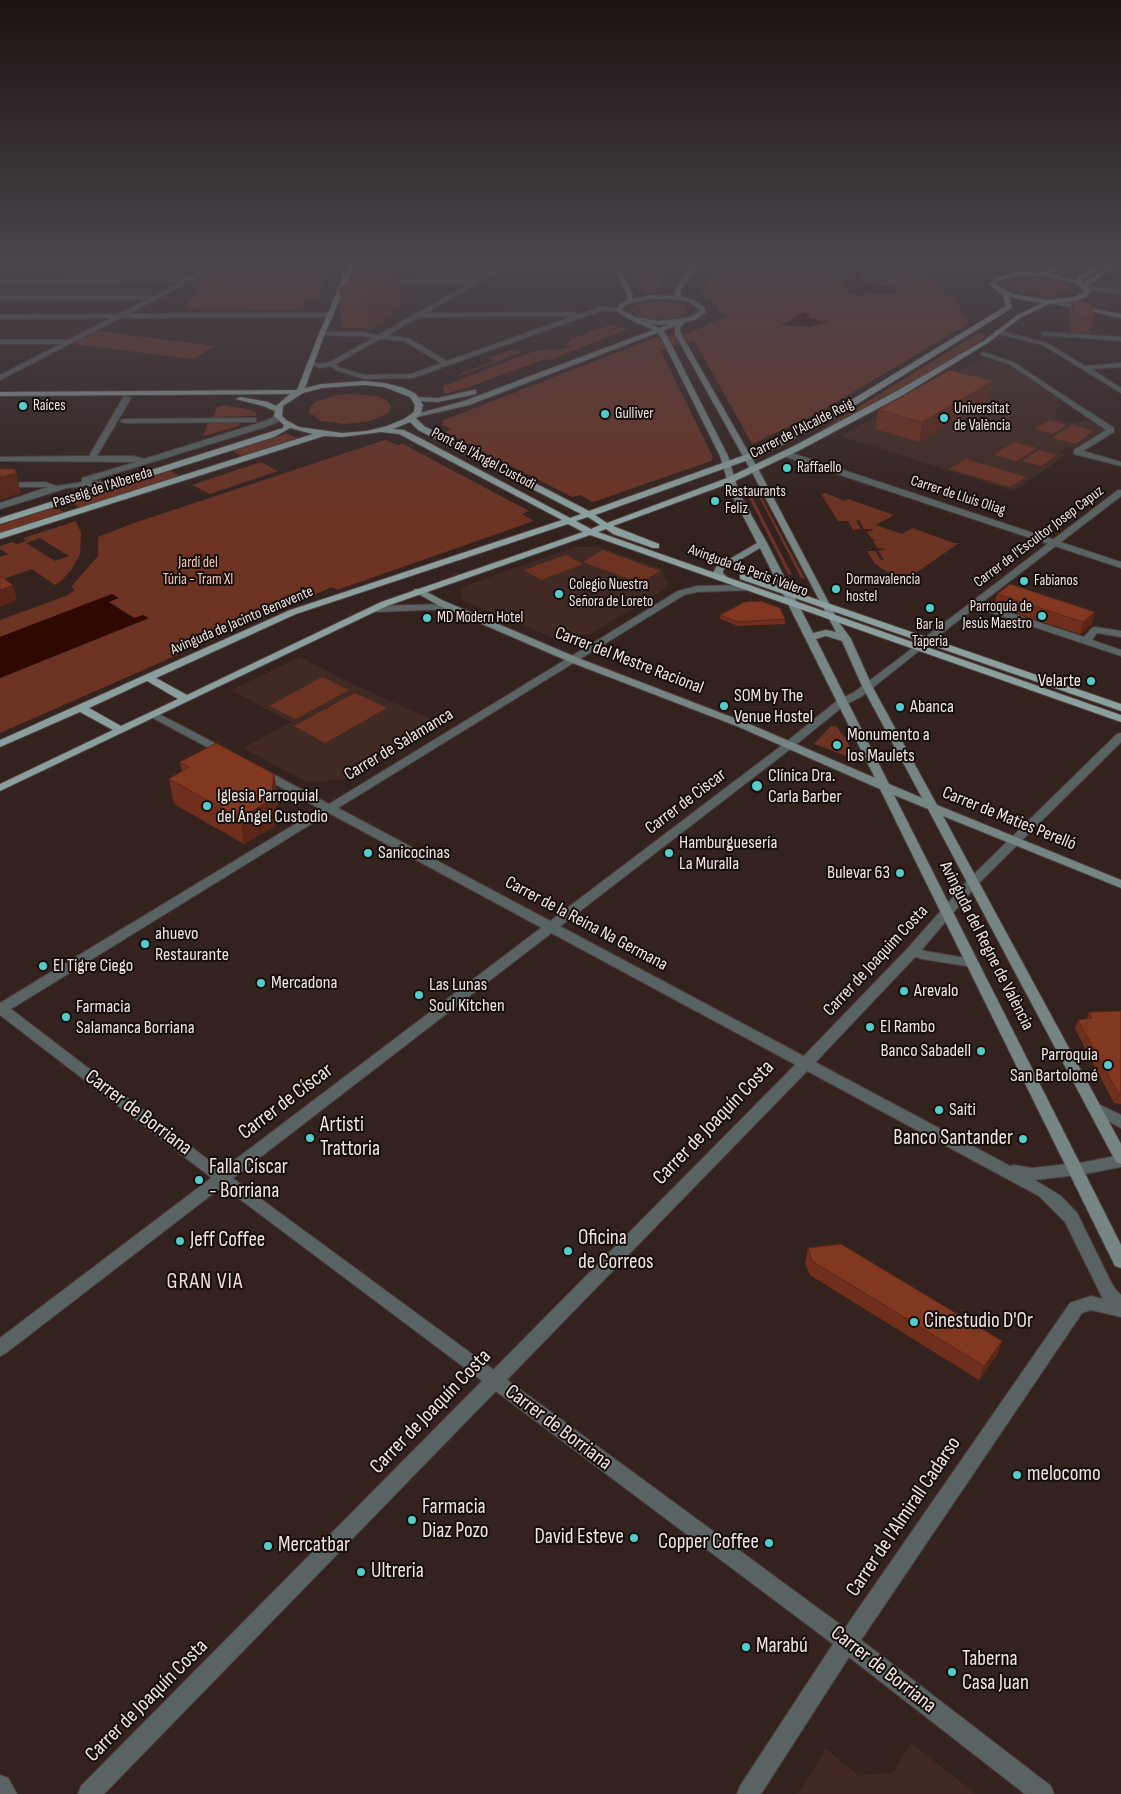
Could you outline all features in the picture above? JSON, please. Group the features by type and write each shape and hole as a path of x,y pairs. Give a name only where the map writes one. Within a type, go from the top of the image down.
{"main road":[{"path":"278,413 283,402 300,392 317,348"},
{"path":"0,394 300,392 322,386 343,384 384,386 401,390 416,399 432,400 464,395 590,348"},
{"path":"0,399 223,398 257,402 278,413 288,425 322,434 354,434 382,430 402,424 413,417 466,403 611,348"},
{"name":"Avinguda del Regne de València","path":"670,348 724,455 730,480 1121,1261"},
{"name":"Avinguda del Regne de València","path":"685,348 750,464 831,618 846,639 868,686 972,883 1121,1158"},
{"name":"Carrer de l'Alcalde Reig","path":"607,526 730,480 750,464 943,348"},
{"name":"Carrer de l'Alcalde Reig","path":"750,464 765,464 786,454 927,378 976,348"},
{"path":"413,417 419,404 416,399"},
{"name":"Pont de l'Àngel Custodi","path":"413,417 413,421 418,426 434,435 588,514"},
{"name":"Passeig de l'Albereda","path":"0,521 280,432 288,425"},
{"name":"Pont de l'Àngel Custodi","path":"382,430 401,432 418,440 568,520"},
{"name":"Passeig de l'Albereda","path":"0,536 322,434"},
{"path":"724,455 736,462 750,464"},
{"name":"Passeig de l'Albereda","path":"198,458 191,461 191,465 201,469 215,467"},
{"name":"Carrer de l'Alcalde Reig","path":"588,514 736,462"},
{"name":"Avinguda de Peris i Valero","path":"588,514 616,532 824,604 919,647 1121,708"},
{"name":"Avinguda de Jacinto Benavente","path":"0,744 294,612 588,514"},
{"name":"Avinguda de Peris i Valero","path":"568,520 590,532 1121,719"},
{"path":"0,788 374,609 418,591 607,526"},
{"path":"724,579 718,573 719,568 763,543"},
{"path":"398,578 418,591"},
{"name":"Carrer del Mestre Racional","path":"418,591 450,607 574,660 744,724 883,785"},
{"path":"810,639 812,636 826,633 839,635 846,639"},
{"path":"147,677 185,698"},
{"path":"79,707 121,730"},
{"name":"Carrer de Maties Perelló","path":"883,785 1121,884"}],"street":[{"path":"0,378 57,348"},
{"path":"311,363 320,366 332,364 359,348"},
{"path":"422,348 447,364"},
{"path":"332,364 338,369 360,376 413,376 492,348"},
{"path":"1051,348 1121,391"},
{"path":"983,354 1011,363 1111,430 1077,452 1121,464"},
{"path":"1084,368 1121,364"},
{"path":"384,376 384,386"},
{"path":"92,458 127,398"},
{"name":"Passeig de l'Albereda","path":"0,506 46,488 91,481 138,463 259,426 275,420 278,413"},
{"path":"124,421 253,420"},
{"name":"Carrer de Lluís Oliag","path":"786,454 1121,565"},
{"path":"0,459 134,458 140,460 138,463"},
{"path":"91,481 101,484 101,489"},
{"path":"0,485 46,488"},
{"name":"Carrer de l'Escultor Josep Capuz","path":"919,647 1121,492"},
{"name":"Carrer de Salamanca","path":"0,1009 684,592 702,588 749,588"},
{"path":"974,604 1121,653"},
{"path":"374,609 450,607"},
{"path":"1086,642 1095,630 1121,634"},
{"path":"842,702 849,700 919,647"},
{"name":"Carrer de Ciscar","path":"550,927 789,745 842,702"},
{"path":"155,715 234,757"},
{"name":"Carrer de Joaquim Costa","path":"806,1063 913,951 972,883 1121,736"},
{"name":"Carrer de la Reina Na Germana","path":"251,767 1000,1167 1055,1200 1071,1218 1109,1294 1121,1305"},
{"name":"Carrer de Císcar","path":"0,1348 550,927"},
{"path":"913,951 922,955 972,963"},
{"name":"Carrer de Borriana","path":"0,1009 222,1178 847,1642 1043,1794"},
{"name":"Carrer de Joaquín Costa","path":"89,1794 806,1063"},
{"path":"1094,1106 1121,1122"},
{"name":"Carrer de la Reina Na Germana","path":"1000,1167 1032,1174 1121,1162"},
{"name":"Carrer de l'Almirall Cadarso","path":"748,1794 847,1642 1076,1308 1091,1303 1121,1310"},
{"path":"0,1786 6,1794"}],"shaded area":[{"name":"Universitat de València","path":"979,360 1007,364 1059,398 1055,418 1065,422 1091,421 1104,429 1075,449 1067,447 1060,452 1067,454 1013,491 841,436"},
{"name":"Colegio Nuestra Señora de Loreto","path":"575,547 599,547 662,569 668,587 589,635 552,637 461,600 462,587"},
{"path":"112,594 119,598 109,602 134,618 143,615 149,618 0,678 0,637"},
{"path":"300,657 359,687 441,724 350,779 307,782 243,748 291,722 231,690"},
{"path":"911,1743 976,1794 798,1794 826,1749 859,1776 894,1772"}],"green space":[{"path":"102,348 211,348 194,359"},
{"path":"554,348 557,350 580,348 549,360 545,359 466,388 444,394 443,386 532,352"},
{"path":"629,348 668,348 660,350 713,457 711,461 593,502 580,495 572,497 445,432 451,429 440,424 444,423 441,421"},
{"path":"698,348 928,348 816,414 752,444"},
{"path":"955,348 970,348 911,383 814,434"},
{"path":"511,350 521,352 459,376 457,375 495,361 489,358"},
{"path":"337,395 376,396 385,399 391,408 388,413 371,421 345,424 321,421 309,412 310,407 315,402"},
{"path":"224,405 251,410 257,416 213,417 217,407"},
{"path":"1049,420 1067,425 1053,434 1034,429"},
{"path":"208,423 239,423 239,426 203,436"},
{"path":"1072,425 1094,431 1075,444 1052,438"},
{"path":"285,434 299,438 242,456 232,451"},
{"name":"Jardí del Túria - Tram XI","path":"385,440 397,445 403,444 529,511 522,514 534,521 337,590 332,587 0,733 0,678 149,618 134,618 108,602 118,598 112,594 0,637 0,620 66,596 75,590 71,587 98,556 98,537 131,524"},
{"path":"1014,442 1037,448 1017,461 994,455"},
{"path":"1039,450 1057,455 1041,466 1022,461"},
{"path":"966,459 1026,477 1010,487 949,469"},
{"path":"261,462 278,471 210,494 192,485"},
{"path":"170,471 180,476 80,508 71,502"},
{"path":"754,487 756,487 805,579 801,578"},
{"path":"748,489 792,575 788,574 745,490"},
{"path":"825,493 845,501 848,499 894,515 876,525 902,534 912,528 954,543 959,543 907,579 889,573 875,564 867,551 875,551 881,560 884,560 878,551 886,549 877,548 873,540 879,540 872,539 867,532 873,529 864,529 859,520 856,521 861,529 853,530 848,521 838,521 821,494"},
{"path":"56,507 65,513 0,534 0,525"},
{"path":"76,521 81,533 80,554 72,569 55,585 32,569 0,580 0,557 8,554 0,549 0,546 12,542 17,544 27,541 23,538","holes":["40,538 69,556 55,561 26,543"]},
{"path":"603,550 660,571 640,583 583,562"},
{"path":"566,555 583,564 541,580 524,570"},
{"path":"322,677 349,690 296,719 269,706"},
{"path":"355,693 387,708 325,743 294,726"},
{"path":"831,726 836,726 847,740 851,752 849,757 814,744"}],"building":[{"path":"950,370 993,381 922,422 878,410"},
{"path":"0,469 15,469 16,473 0,477"},
{"path":"0,576 13,585 0,590"},
{"path":"1010,584 1095,612 1083,622 997,594"},
{"path":"761,601 780,608 785,619 739,622 720,615 745,602"},
{"path":"216,743 274,774 271,800 240,818 169,779 189,767 180,762"},
{"name":"Parroquia San Bartolomé","path":"1121,1011 1121,1094 1118,1093 1078,1020 1092,1018 1089,1012"},
{"path":"841,1244 1002,1341 984,1366 812,1261 808,1248"}],"place":[{"name":"Raíces","path":"23,406"},
{"name":"Gulliver","path":"605,414"},
{"name":"Universitat de València","path":"944,418"},
{"name":"Raffaello","path":"787,468"},
{"name":"Restaurants Feliz","path":"715,501"},
{"name":"Fabianos","path":"1024,581"},
{"name":"Dormavalencia hostel","path":"836,589"},
{"name":"Colegio Nuestra Señora de Loreto","path":"559,594"},
{"name":"Bar la Taperia","path":"930,608"},
{"name":"Parroquia de Jesús Maestro","path":"1042,616"},
{"name":"MD Modern Hotel","path":"427,618"},
{"name":"Velarte","path":"1091,681"},
{"name":"SOM by The Venue Hostel","path":"724,706"},
{"name":"Abanca","path":"900,707"},
{"name":"Monumento a los Maulets","path":"837,745"},
{"name":"Clínica Dra. Carla Barber","path":"757,786"},
{"name":"Iglesia Parroquial del Ángel Custodio","path":"207,806"},
{"name":"Sanicocinas","path":"368,853"},
{"name":"Hamburguesería La Muralla","path":"669,853"},
{"name":"Bulevar 63","path":"900,873"},
{"name":"ahuevo Restaurante","path":"145,944"},
{"name":"El Tigre Ciego","path":"43,966"},
{"name":"Mercadona","path":"261,983"},
{"name":"Arevalo","path":"904,991"},
{"name":"Las Lunas Soul Kitchen","path":"419,995"},
{"name":"Farmacia Salamanca Borriana","path":"66,1017"},
{"name":"El Rambo","path":"870,1027"},
{"name":"Banco Sabadell","path":"981,1051"},
{"name":"Parroquia San Bartolomé","path":"1108,1065"},
{"name":"Saiti","path":"939,1110"},
{"name":"Artisti Trattoria","path":"310,1138"},
{"name":"Banco Santander","path":"1023,1139"},
{"name":"Falla Císcar - Borriana","path":"199,1180"},
{"name":"Jeff Coffee","path":"180,1241"},
{"name":"Oficina de Correos","path":"568,1251"},
{"name":"Cinestudio D'Or","path":"914,1322"},
{"name":"melocomo","path":"1017,1475"},
{"name":"Farmacia Diaz Pozo","path":"412,1520"},
{"name":"David Esteve","path":"634,1538"},
{"name":"Copper Coffee","path":"769,1543"},
{"name":"Mercatbar","path":"268,1546"},
{"name":"Ultreria","path":"361,1572"},
{"name":"Marabú","path":"746,1647"},
{"name":"Taberna Casa Juan","path":"952,1672"}],"district":[{"name":"GRAN VIA","path":"205,1282"}]}
